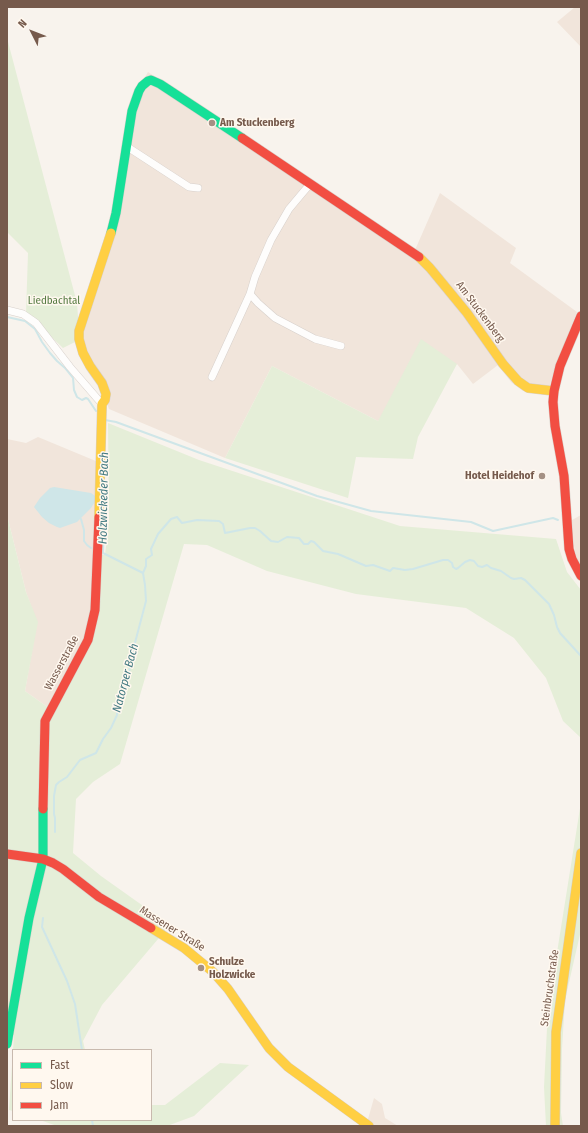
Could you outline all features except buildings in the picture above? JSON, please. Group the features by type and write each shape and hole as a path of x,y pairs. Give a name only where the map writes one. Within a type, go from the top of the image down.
{"street":[{"name":"Am Stuckenberg","path":"103,402 105,390 80,346 79,332 114,220 122,180 132,111 139,91 145,82 148,81 154,81 404,246 424,261 467,313 503,364 523,386 533,389 554,390"},
{"path":"126,146 188,187 198,188"},
{"path":"212,377 250,294 255,277 275,234 289,209 310,184"},
{"path":"250,294 275,318 315,339 341,346"},
{"path":"7,310 24,314 36,323 70,367 103,402"},
{"path":"581,316 560,366 554,390 553,412 561,454 570,549 572,559 581,576"},
{"name":"Wasserstraße","path":"7,1044 30,918 43,859 45,721 88,640 95,610 100,491 100,439 103,402"},
{"name":"Steinbruchstraße","path":"555,1126 556,1032 581,853"},
{"name":"Massener Straße","path":"7,854 43,859 63,869 99,898 184,948 213,972 228,989 257,1032 288,1067 365,1125"}],"shaded area":[{"path":"575,7 581,7 581,47 557,22"},
{"path":"148,72 415,250 440,193 516,248 510,263 577,312 553,374 547,395 523,391 511,382 498,365 473,384 457,364 378,421 272,366 225,458 109,409 99,383 88,368 78,322 114,207 135,94"},
{"path":"38,437 103,464 100,607 96,630 80,664 53,711 25,691 37,622 26,592 7,515 7,439 26,443"},
{"path":"581,515 581,568 578,564 574,546 572,520"},
{"path":"374,1098 382,1104 385,1118 398,1126 366,1126"}],"green space":[{"name":"Liedbachtal","path":"7,38 77,303 79,331 75,342 63,348 26,313 28,253 7,232"},
{"path":"421,339 457,364 418,437 413,459 356,457 348,498 225,458 272,366 378,421"},
{"path":"108,423 199,460 400,526 556,539 567,572 581,590 581,738 563,721 546,678 514,638 466,608 356,594 267,571 207,545 184,544 120,764 93,782 76,799 73,853 101,876 170,925 102,1005 83,1041 85,1049 13,1049 14,1035 7,1034 7,515 26,592 38,622 25,691 53,711 80,664 96,629 100,607 101,555 105,555 109,520"},
{"path":"581,802 581,930 565,1000 562,1049 561,1113 563,1126 546,1126 544,1087 548,1009"},
{"path":"220,1063 249,1065 194,1116 167,1126 57,1126 43,1121 152,1121 152,1105 165,1105"},
{"path":"12,1065 12,1111 9,1110"}],"water":[{"path":"54,487 91,493 95,496 96,500 91,508 77,522 60,528 49,523 34,507 40,498 50,488"}],"waterway":[{"name":"Holzwickeder Bach","path":"7,317 25,321 35,329 50,353 73,378 74,390 77,397 82,400 86,398 88,399 96,411"},
{"path":"105,422 105,420 116,422 317,496 371,511 471,522 493,531 553,518 558,520"},
{"name":"Holzwickeder Bach","path":"105,482 103,553 143,573 146,566 146,559 152,555 151,549 158,534 171,519 177,517 182,523 197,520 219,521 223,524 225,533 255,528 271,541 278,542 287,537 299,538 304,544 308,544 311,541 323,551 338,554 366,566 373,565 390,571 393,568 405,570 413,569 443,560 448,560 456,569 470,560 474,561 478,566 482,567 487,565 501,571 511,578 521,578 525,580 549,604 560,633 581,656"},
{"path":"81,519 84,530 84,541 91,548"},
{"name":"Natorper Bach","path":"55,832 54,796 56,785 67,777 80,760 96,753 117,715 117,709 128,679 132,654 146,601 143,573"},
{"path":"43,918 42,927 67,981 75,1004 82,1049"},
{"path":"92,1121 93,1126"}],"traffic: fast":[{"path":"111,233 116,213 132,111 139,91 148,81 151,80 160,84 242,138"},
{"path":"7,1044 29,918 43,859 43,809"}],"traffic: slow":[{"path":"99,517 102,404 105,400 106,394 102,383 83,353 79,339 79,331 111,233"},
{"path":"419,257 467,313 503,364 518,381 528,388 554,391"},
{"path":"555,1126 556,1032 581,853"},
{"path":"151,928 184,948 213,972 228,989 269,1048 288,1067 369,1126"}],"traffic: jam":[{"path":"242,138 419,257"},
{"path":"581,316 560,366 553,402 555,426 564,476 569,549 572,559 581,576"},
{"path":"43,809 45,721 88,640 95,610 99,517"},
{"path":"7,854 43,859 53,863 99,897 151,928"}],"place":[{"name":"Am Stuckenberg","path":"212,123"},
{"name":"Hotel Heidehof","path":"542,476"},
{"name":"Schulze Holzwicke","path":"201,968"}]}
